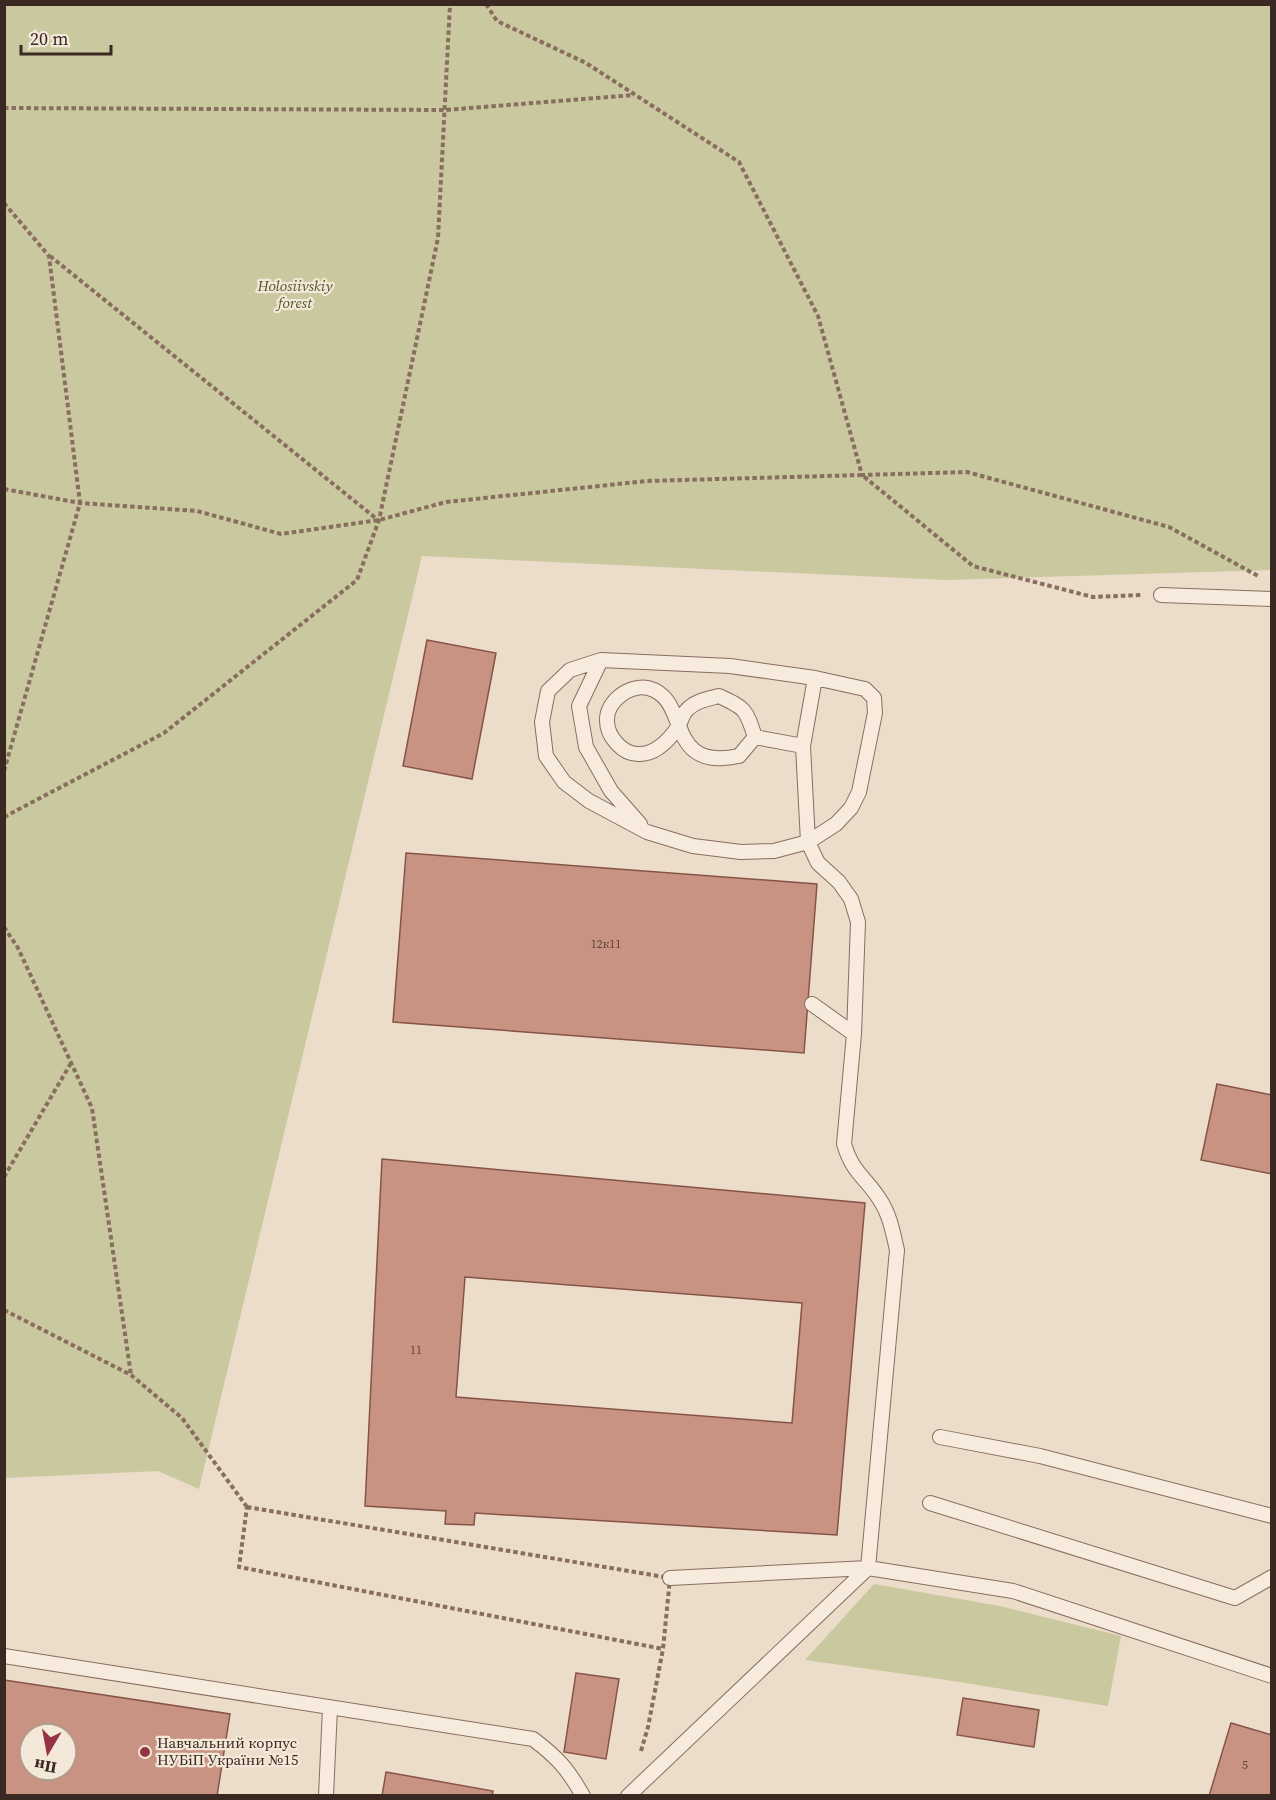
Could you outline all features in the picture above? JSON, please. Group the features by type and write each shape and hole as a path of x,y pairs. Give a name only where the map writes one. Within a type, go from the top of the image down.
{"lane":[{"path":"1161,595 1272,599"},
{"path":"601,660 579,706 586,747 612,791 647,832"},
{"path":"601,660 730,666 815,678 865,689 874,698 875,713 859,792 851,808 836,824 808,842 774,851 741,852 693,846 647,832 589,801 564,782 546,756 542,722 548,691 570,670 601,660"},
{"path":"628,1795 868,1568 897,1250 891,1222 880,1199 859,1176 849,1160 844,1144 854,1034 858,922 851,899 839,882 818,863 808,842 802,746 815,678"},
{"path":"755,737 739,756 722,760 704,757 686,744 678,726 674,713 664,698 650,688 637,687 625,692 612,704 606,720 615,743 623,750 638,754 654,751 667,741 678,726 686,711 696,703 719,696 742,706 749,718 755,737"},
{"path":"755,737 802,746"},
{"path":"812,1004 854,1034"},
{"path":"940,1437 1040,1456 1272,1516"},
{"path":"930,1503 1235,1598 1272,1577"},
{"path":"670,1578 868,1568 1013,1591 1272,1676"},
{"path":"4,1656 533,1739 555,1755 573,1778 583,1796"},
{"path":"326,1796 330,1708"}],"path":[{"path":"4,817 164,733 357,580 379,520 438,238 450,4"},
{"path":"486,4 497,21 586,63 739,162 818,316 862,475 972,566 1093,597 1161,595"},
{"path":"4,108 445,110 635,95"},
{"path":"4,203 49,256 379,520"},
{"path":"4,771 80,503 49,256"},
{"path":"4,489 80,503 196,511 281,534 379,520 446,502 647,481 967,472 1169,526 1261,578"},
{"path":"4,927 18,948 92,1108 131,1375"},
{"path":"4,1177 71,1063"},
{"path":"4,1310 131,1375 182,1418 247,1507 240,1568 663,1649"},
{"path":"247,1507 670,1578 663,1649 648,1727 628,1795"}],"green space":[{"name":"Holosiivskiy forest","path":"4,5 1271,5 1271,570 947,580 422,556 199,1489 158,1471 5,1478"},
{"path":"874,1584 1000,1606 1121,1636 1108,1706 805,1660"}],"building":[{"path":"427,640 496,653 472,779 403,766"},
{"path":"406,853 817,884 804,1053 393,1022"},
{"path":"1217,1084 1272,1095 1272,1174 1201,1160"},
{"path":"382,1159 865,1203 837,1535 475,1513 474,1525 445,1524 446,1511 365,1506","holes":["465,1277 802,1303 792,1423 456,1397"]},
{"path":"576,1673 619,1679 606,1759 564,1752"},
{"name":"Навчальний корпус НУБіП України №15","path":"4,1680 230,1714 217,1796 4,1796"},
{"path":"963,1698 1039,1710 1034,1747 957,1735"},
{"path":"1231,1723 1272,1735 1272,1796 1209,1796"},
{"path":"386,1772 493,1791 492,1796 382,1796"}],"place":[{"name":"Навчальний корпус НУБіП України №15","path":"145,1752"}]}
